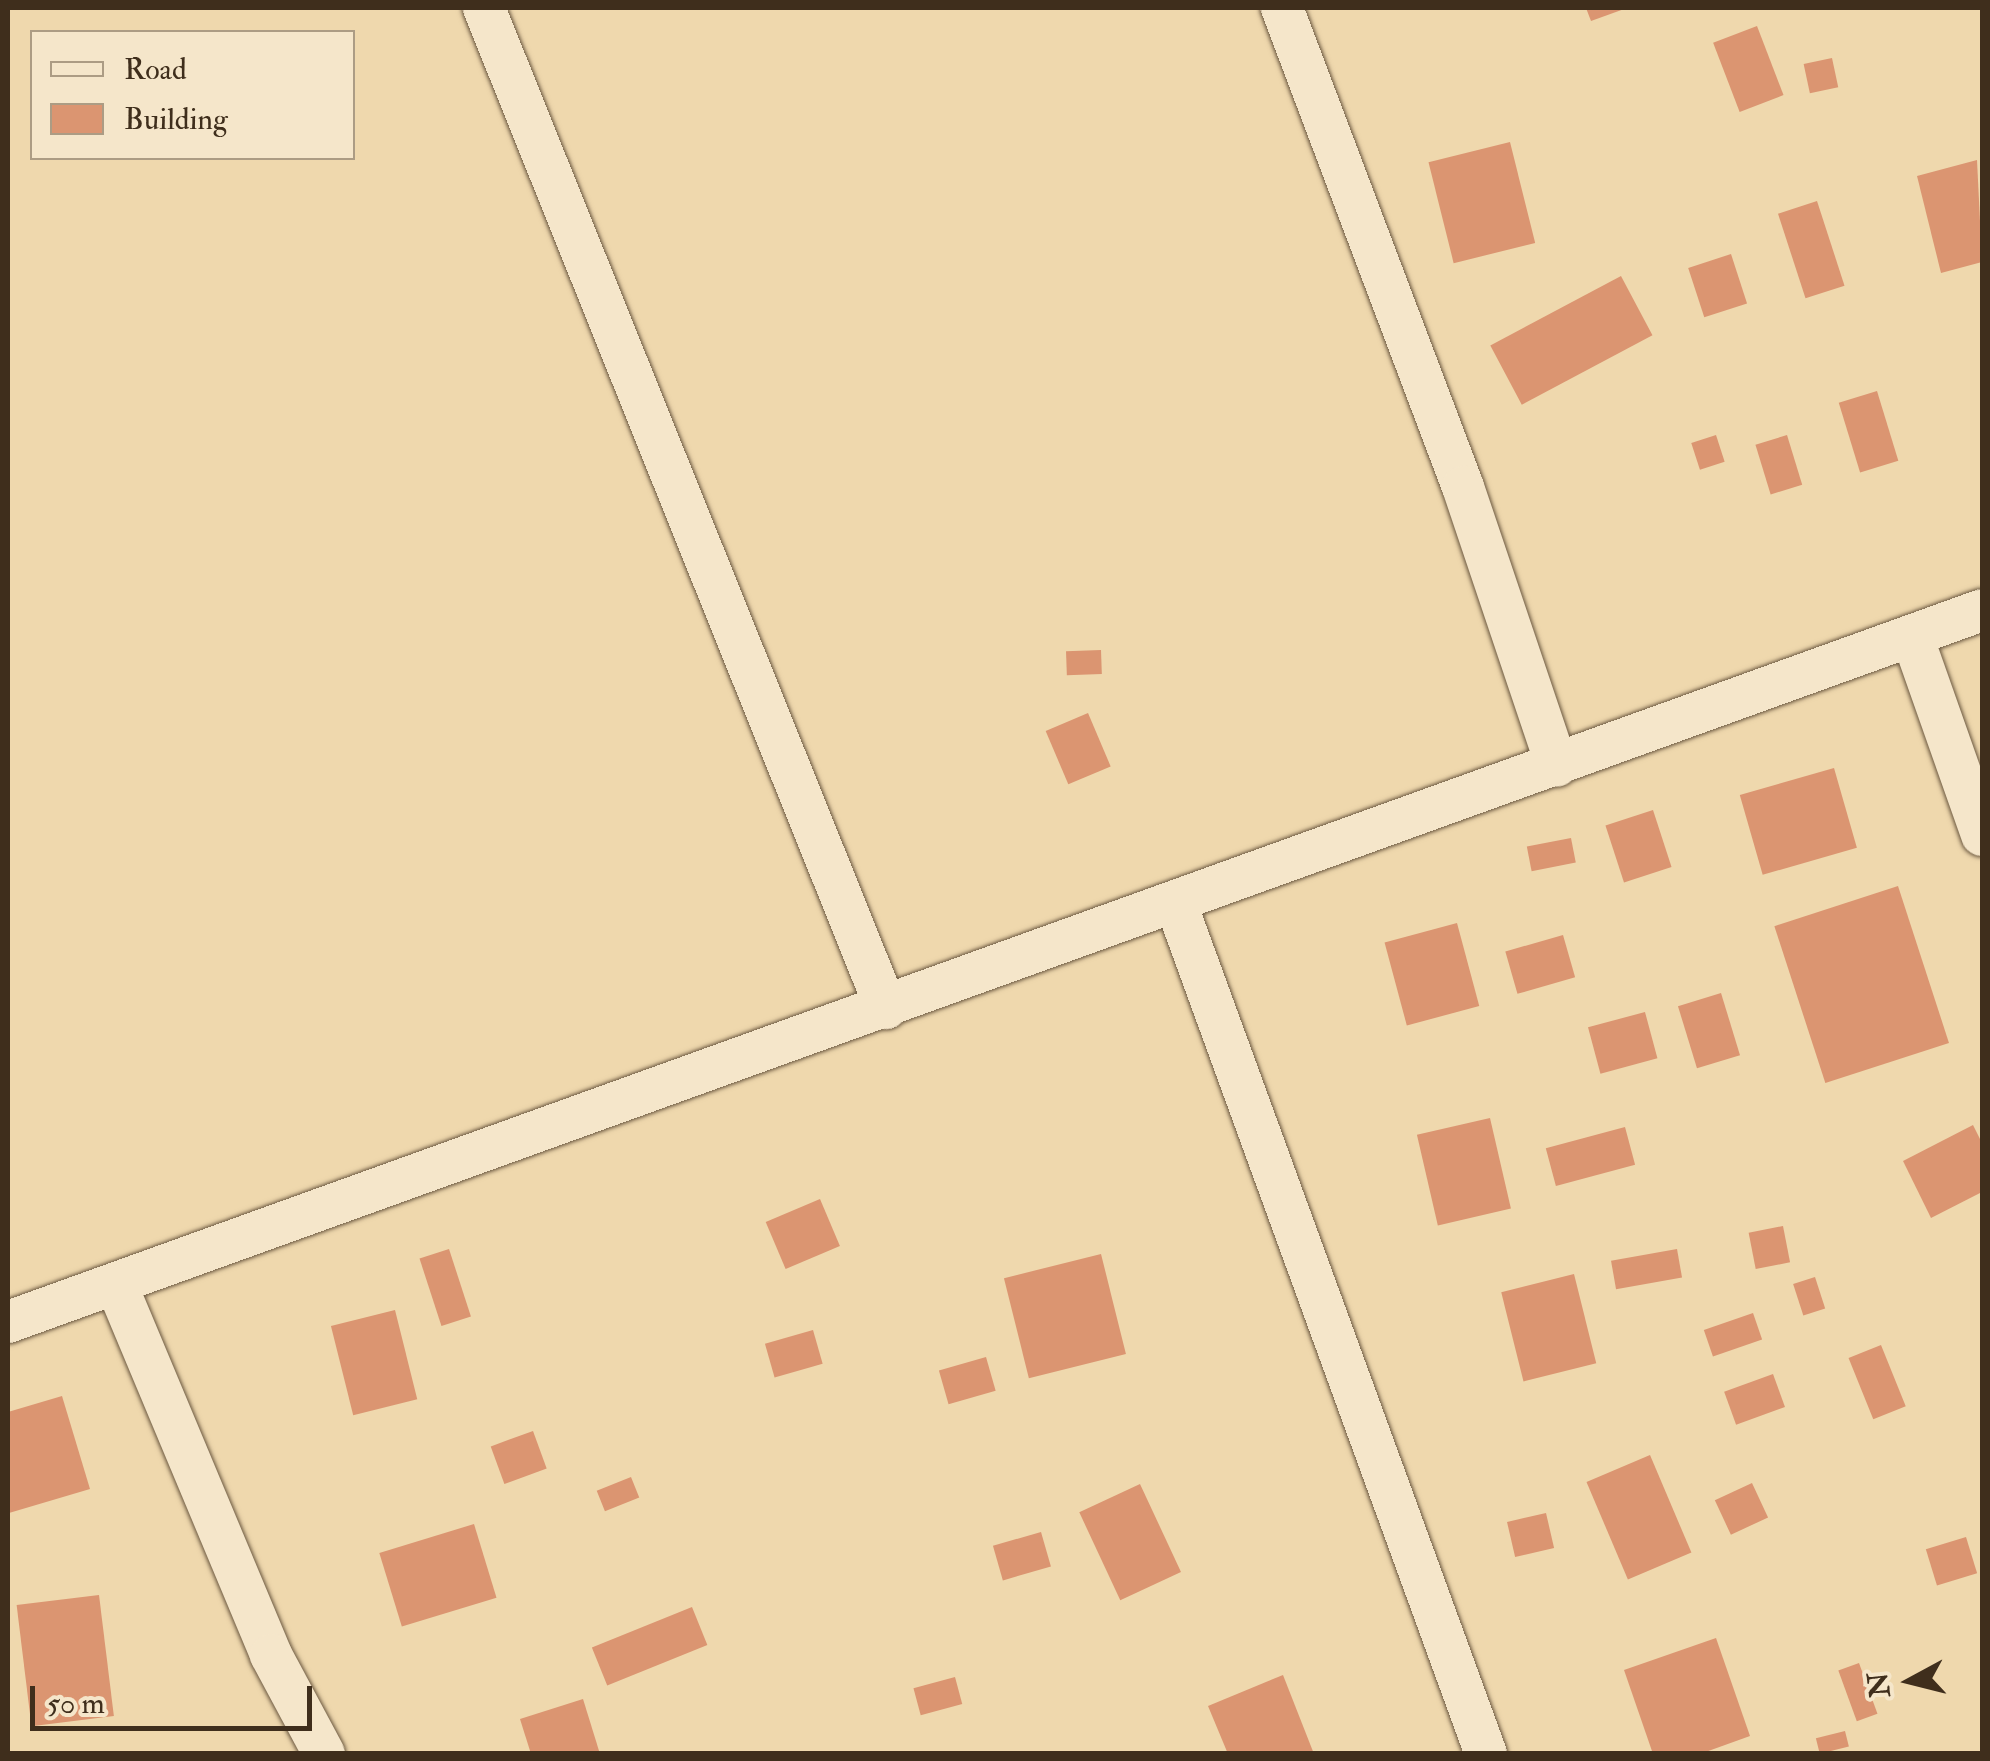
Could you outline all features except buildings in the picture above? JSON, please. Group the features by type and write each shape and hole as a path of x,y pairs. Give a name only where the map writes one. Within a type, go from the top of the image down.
{"street":[{"path":"484,8 886,1008"},
{"path":"1282,8 1463,486 1557,766"},
{"path":"8,1322 1176,904 1982,610"},
{"path":"1912,636 1982,835"},
{"path":"1176,904 1486,1754"},
{"path":"116,1284 270,1655 324,1754"}]}
